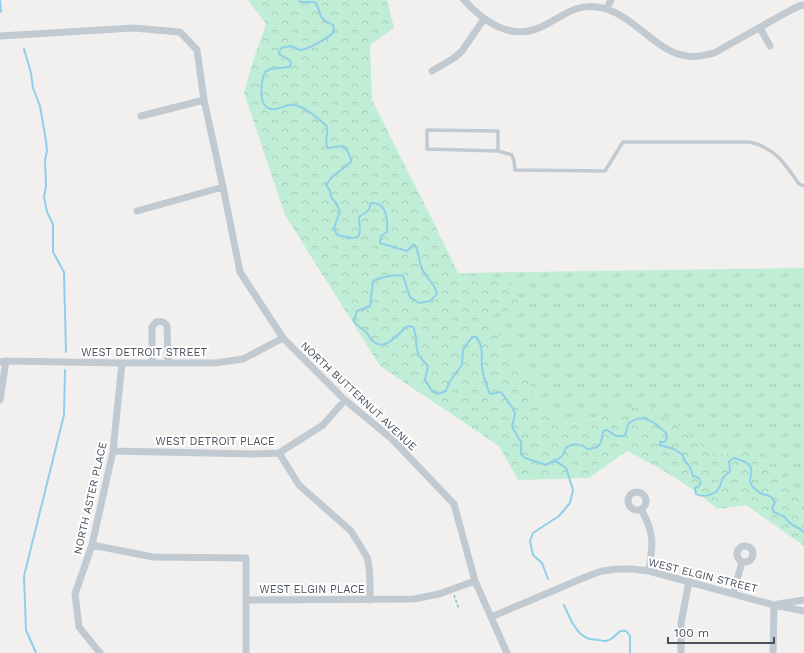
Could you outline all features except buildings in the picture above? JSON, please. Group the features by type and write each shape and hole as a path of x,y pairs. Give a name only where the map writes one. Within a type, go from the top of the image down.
{"street":[{"path":"464,0 484,19 504,30 522,32 542,27 569,11 578,8 597,6 607,8 622,16 669,50 687,56 704,56 714,53 794,8 804,5"},
{"path":"607,8 611,0"},
{"path":"432,71 454,58 462,51 484,19"},
{"name":"NORTH BUTTERNUT AVENUE","path":"0,36 133,28 180,32 197,50 204,100 240,272 283,338 345,400 392,439 454,504 475,580 507,653"},
{"path":"760,28 770,46"},
{"path":"141,116 204,100"},
{"path":"137,211 223,187"},
{"path":"152,363 152,327 156,322 160,321 165,322 167,326 168,362"},
{"name":"WEST DETROIT STREET","path":"3,361 215,363 243,359 283,338"},
{"path":"0,400 3,361"},
{"name":"NORTH ASTER PLACE","path":"100,653 79,627 75,594 92,545 113,451 122,363"},
{"name":"WEST DETROIT PLACE","path":"113,451 254,454 279,453 323,426 345,400"},
{"path":"279,453 299,485 351,531 367,557 370,574 370,600"},
{"path":"641,509 650,528 652,537 649,571"},
{"name":"WEST ELGIN PLACE","path":"92,545 153,557 246,558 246,600 397,600 423,598 475,580"},
{"path":"733,594 742,562"},
{"name":"WEST ELGIN STREET","path":"491,617 602,572 632,569 649,571 774,605 804,611"},
{"path":"681,653 681,623 689,581"},
{"path":"246,600 246,653"},
{"name":"WEST ELGIN STREET","path":"774,605 804,600"},
{"path":"773,653 774,605"}],"lane":[{"path":"498,151 498,131 427,130 427,149 498,151 512,155 515,170 605,172 623,142 748,142 765,148 779,156 799,184 804,186"}],"path":[{"path":"452,589 459,609"}],"green space":[{"path":"248,0 387,0 394,28 370,45 372,100 458,273 514,286 520,311 484,312 549,416 570,425 644,404 675,422 712,456 754,450 804,502 804,546 746,505 717,509 674,477 627,451 589,478 518,480 499,446 380,366 285,215 244,93 266,24"},
{"path":"804,268 804,502 754,450 712,456 675,422 644,404 570,425 549,416 513,357 458,273"}],"waterway":[{"path":"0,0 1,12"},
{"path":"299,0 300,2 315,2 322,18 333,25 334,32 308,48 300,50 291,46 281,48 279,54 291,62 290,67 270,69 265,72 261,89 265,106 270,109 276,109 291,105 306,109 326,125 326,143 328,148 343,146 349,154 351,162 332,177 326,185 330,191 331,197 340,211 334,228 337,235 352,238 358,237 360,232 359,217 369,210 371,203 380,205 387,217 387,232 381,236 380,243 407,251 415,245 422,269 434,286 437,294 430,301 419,303 410,297 403,276 399,275 384,277 373,281 370,306 357,311 354,321 373,341 383,345 392,340 408,326 413,327 418,352 428,367 425,380 432,391 438,394 446,391 450,381 462,365 463,350 472,337 476,337 479,340 481,347 482,369 489,392 490,394 501,392 514,410 515,414 512,427 521,442 521,454 525,458 546,465 561,457 566,448 571,445 577,444 587,449 596,447 601,442 603,431 607,430 616,436 625,436 628,424 633,420 648,420 653,422 666,433 667,437 665,442 660,442 660,445 674,449 683,455 684,460 690,467 693,476 699,478 701,483 695,488 696,494 705,496 715,492 720,487 724,477 730,471 729,461 734,458 743,461 749,464 751,468 750,479 753,487 760,493 774,499 775,502 772,508 774,512 785,517 791,524 804,532"},
{"path":"24,49 31,73 33,88 40,106 46,141 46,186 44,197 47,212 53,224 53,252 64,272 66,352"},
{"path":"36,653 26,630 24,576 64,415 65,370"},
{"path":"548,579 542,563 533,555 530,541 533,533 559,516 570,503 573,490 566,468 554,460"},
{"path":"564,605 576,628 583,636 587,638 606,641 613,638 619,632 626,631 630,636 630,653"}]}
